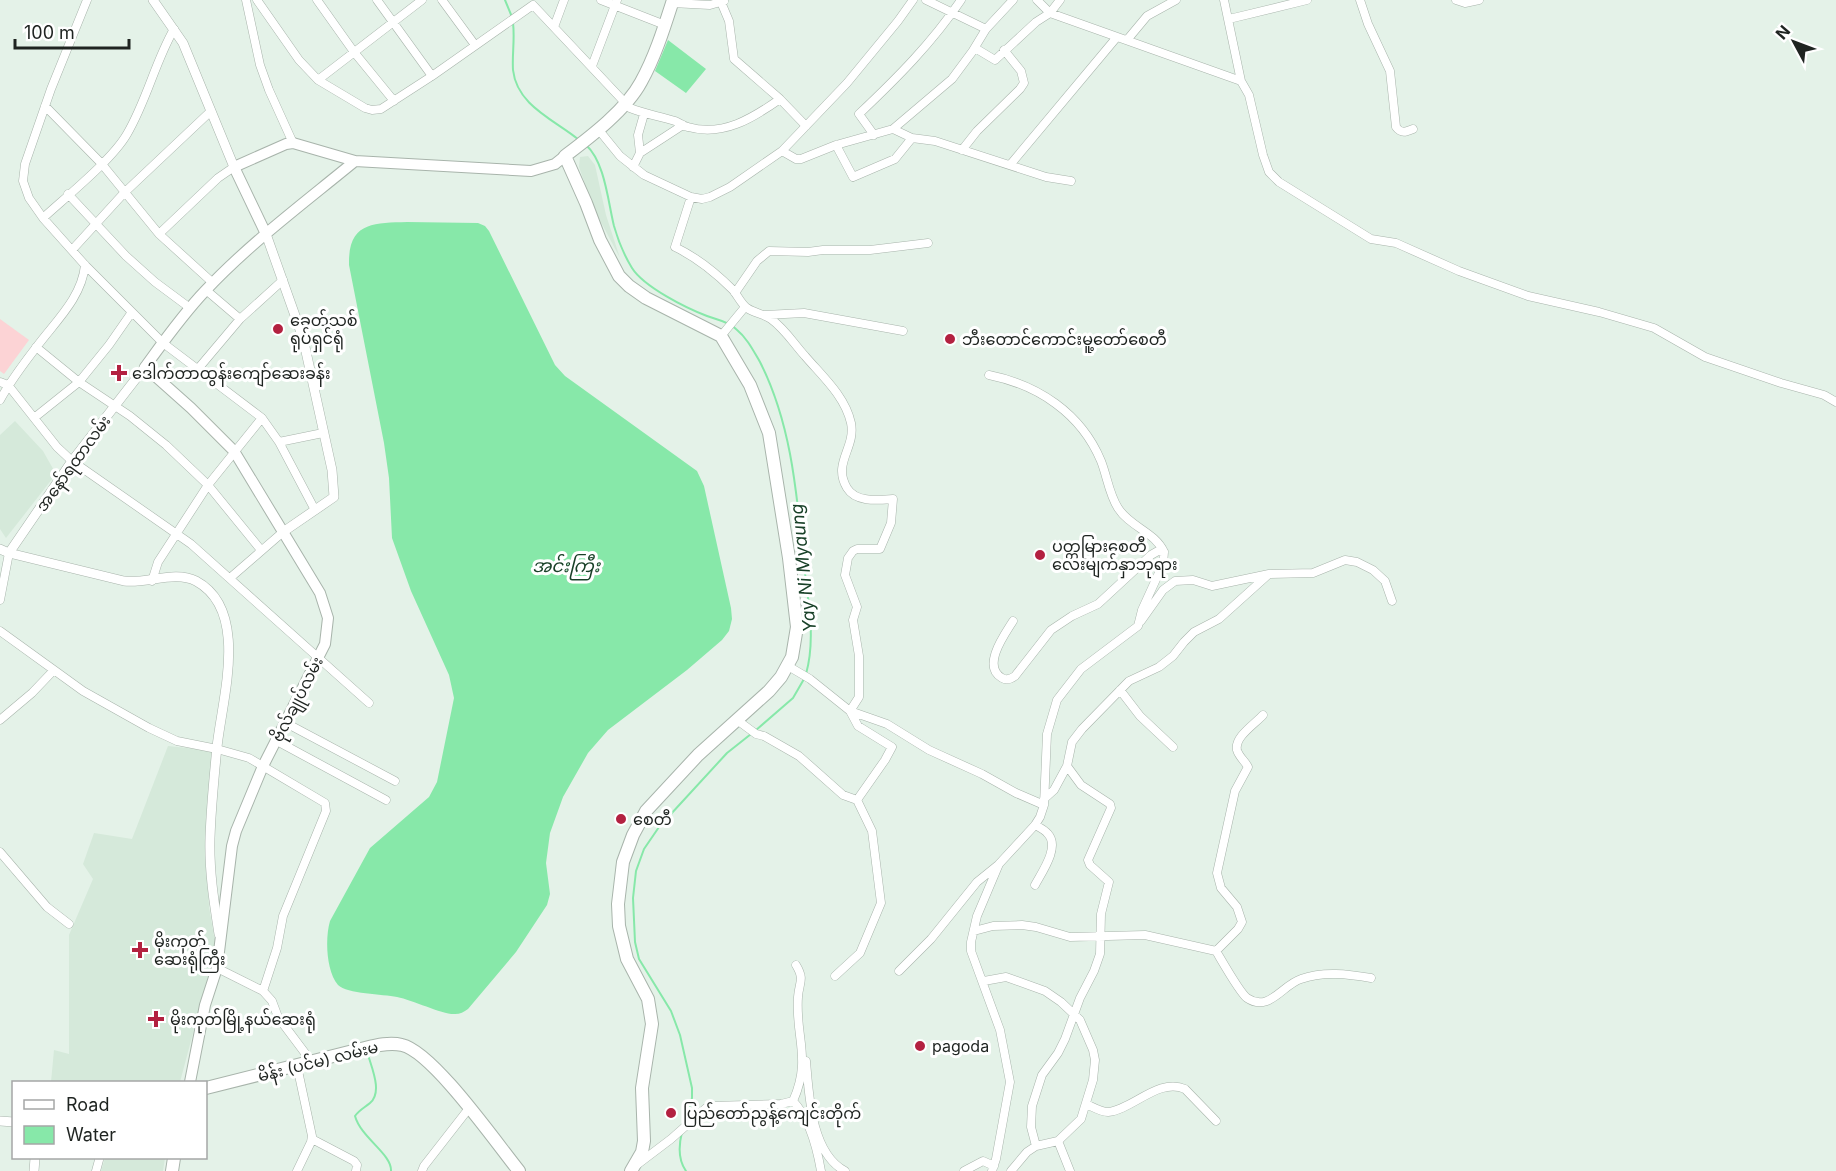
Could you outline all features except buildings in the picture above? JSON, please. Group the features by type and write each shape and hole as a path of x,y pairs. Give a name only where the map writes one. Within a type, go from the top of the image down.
{"main road":[{"path":"266,234 234,167 278,147 293,143 355,161 531,171 555,164 625,105 640,84 652,60 672,2"},
{"path":"570,152 608,257 624,281 646,298 724,331 769,432 795,610 795,645 788,666 769,691 682,771 646,811 633,835 623,862 618,904 619,926 627,959 648,999 652,1024 642,1088 644,1141 634,1168"},
{"path":"145,367 209,286 266,234 355,161"},
{"name":"ဗိုလ်‌ချုပ်‌လမ်း","path":"145,367 234,451 320,593 328,618 328,632 319,657 275,740 236,831 232,846 217,968 204,1010 190,1081"},
{"name":"မိန်း (ပင်မ) လမ်းမ","path":"207,1088 380,1045 401,1044 418,1052 470,1107 513,1169"}],"street":[{"path":"87,0 45,106 22,173 29,198 43,218 72,250 163,343 262,418 279,442 315,510"},
{"path":"153,0 189,55 234,167 218,178 159,234"},
{"path":"246,0 260,65 293,143"},
{"path":"257,0 299,60 318,80 372,110 381,109 432,76 531,3 592,66 625,105 644,114 704,129 742,123 780,99"},
{"path":"317,0 354,52 394,101"},
{"path":"377,0 432,76"},
{"path":"318,80 422,0"},
{"path":"442,0 475,45"},
{"path":"554,27 564,0"},
{"path":"601,0 616,3 664,25"},
{"path":"594,132 644,175 691,197 705,198 730,187 782,151 847,82 913,0"},
{"path":"926,0 986,29"},
{"path":"874,135 859,114 917,57 961,0"},
{"path":"782,151 796,159 801,159 836,145 893,129 952,79 986,29 1013,0"},
{"path":"1036,0 1050,13 1241,81"},
{"path":"975,48 995,60 1036,22 1050,13 1060,0"},
{"path":"1127,40 1147,16 1176,0"},
{"path":"1224,0 1241,81 1248,95 1269,172 1279,182 1366,237 1396,243 1459,272 1528,296 1599,312 1654,328 1705,357 1772,381 1824,395 1836,402"},
{"path":"1229,20 1307,0"},
{"path":"1360,0 1368,24 1390,71 1396,127 1405,133 1413,129"},
{"path":"1456,0 1465,3 1479,0"},
{"path":"672,2 710,5 723,1 731,27 734,59 780,99 806,126"},
{"path":"592,66 616,3"},
{"path":"43,218 101,163 128,132 163,48 174,29"},
{"path":"1010,165 1117,37"},
{"path":"962,150 977,131 1024,83 1017,65 1004,50"},
{"path":"45,106 101,163 159,234 240,319"},
{"path":"72,250 124,193 211,111"},
{"path":"640,153 638,135 644,114"},
{"path":"633,167 640,153 683,125"},
{"path":"893,129 912,138 935,141 1046,177 1071,181"},
{"path":"836,145 853,177 895,159 912,138"},
{"path":"68,194 126,256 155,282 190,308"},
{"path":"691,197 675,247 690,254 735,293 745,307 765,315 786,333 828,381 845,407 851,422 849,447 842,460 842,471 847,489 851,494 862,498 893,500 891,523 880,549 857,549 852,551 848,558 845,574 857,607 853,620 860,656 859,697 850,711"},
{"path":"230,579 283,532 334,497 332,470 303,338 266,234"},
{"path":"735,293 757,261 769,251 870,250 928,243"},
{"path":"0,400 4,384 71,302 80,287 86,265"},
{"path":"196,370 240,319 283,280"},
{"path":"724,331 745,307"},
{"path":"34,418 79,382 132,312"},
{"path":"765,315 804,314 903,331"},
{"path":"36,347 79,382 116,406 166,445 208,485 261,550"},
{"name":"အ‌နော်‌ရထာလမ်း","path":"5,551 145,367"},
{"path":"988,375 1010,380 1026,387 1071,415 1096,452 1117,507 1129,521 1156,539 1164,552 1163,564 1137,626"},
{"path":"4,384 57,447 72,461 177,533 369,703"},
{"path":"152,581 158,562 208,485 262,418"},
{"path":"279,442 323,433"},
{"path":"0,600 5,551 124,581 152,581 171,576 188,577 208,590 221,607 229,643 227,681 217,749 209,852 212,893 220,942"},
{"path":"1013,621 999,644 994,663 998,674 1007,680 1016,676 1051,630 1072,616 1098,604 1151,555 1158,551 1164,552"},
{"path":"1044,802 1047,734 1057,700 1081,669 1137,626 1163,590 1175,581 1193,580 1212,586 1269,574 1312,573 1345,560 1357,562 1373,570 1385,581 1392,601"},
{"path":"899,971 931,939 977,882 999,864 1035,825 1044,802 1054,790 1067,766 1072,742 1120,690 1129,681 1159,667 1173,656 1194,632 1218,619 1269,574"},
{"path":"0,631 83,691 148,728 177,741 242,755 327,806 283,916 277,948 263,991"},
{"path":"788,666 810,679 850,711 887,723 929,750 982,774 1016,793 1044,802"},
{"path":"0,720 32,693 53,671"},
{"path":"1120,690 1140,716 1173,747"},
{"path":"850,711 858,726 892,747 857,800"},
{"path":"1216,951 1242,922 1237,907 1221,888 1217,873 1235,791 1248,767 1238,754 1236,747 1239,740 1263,715"},
{"path":"737,720 756,734 764,736 799,756 843,795 857,800 872,831 881,903 860,952 835,976"},
{"path":"284,722 395,781"},
{"path":"275,740 386,800"},
{"path":"1036,1146 1031,1127 1032,1106 1042,1075 1058,1053 1100,954 1101,914 1109,882 1090,865 1088,860 1111,808 1110,804 1081,785 1067,766"},
{"path":"1035,825 1050,838 1051,849 1035,885"},
{"path":"0,852 47,907 69,924"},
{"path":"964,1171 983,1161 993,1169 1010,1082 1000,1030 990,1007 984,981 971,951 977,916 999,864"},
{"path":"974,931 993,926 1022,925 1070,937 1145,935 1216,951 1247,998 1260,1002 1268,1002 1301,979 1334,973 1371,978"},
{"path":"793,1101 800,1082 803,1054 798,996 802,980 796,965"},
{"path":"217,968 263,991 272,1001 278,1017 311,1061"},
{"path":"984,981 1006,977 1045,991 1074,1013 1085,1029 1095,1060 1094,1080 1082,1119 1058,1141 1036,1146 1027,1152 1011,1171"},
{"path":"803,1054 806,1060 809,1097 819,1138 832,1162 845,1171"},
{"path":"297,1066 312,1139 297,1171"},
{"path":"1086,1104 1106,1112 1115,1111 1153,1091 1181,1087 1216,1121"},
{"path":"634,1168 671,1139 700,1112 712,1106 781,1104 793,1101"},
{"path":"793,1101 805,1120 821,1171"},
{"path":"422,1171 470,1107"},
{"path":"312,1139 354,1161 357,1165 356,1171"},
{"path":"1058,1141 1070,1171"},
{"path":"96,1171 99,1160"}],"shaded area":[{"path":"588,156 595,165 606,215 620,258 594,209 579,167 580,157"},
{"path":"0,319 29,340 4,374 0,371"},
{"path":"15,421 43,451 56,474 6,538 0,529 0,435"},
{"name":"မိုးကုတ်‌ ‌ဆေးရုံကြီး","path":"168,746 215,751 206,829 209,907 216,947 180,1081 51,1081 54,1050 69,1054 69,935 93,879 83,864 94,833 132,839"},
{"path":"105,1159 165,1159 163,1171 101,1171"}],"water":[{"path":"668,40 706,69 686,93 655,71"},
{"name":"အင်းကြီး","path":"407,222 478,223 485,226 555,365 565,376 697,471 704,486 732,619 729,631 722,640 687,670 608,730 588,753 563,797 550,833 546,863 550,894 547,905 516,952 468,1009 457,1014 450,1014 397,997 343,988 334,979 328,954 327,936 330,921 370,848 429,797 437,782 454,698 449,675 411,591 392,538 389,478 384,443 349,265 353,240 358,233 373,225"}],"waterway":[{"name":"Yay Ni Myaung","path":"505,0 512,17"},
{"name":"Yay Ni Myaung","path":"513,23 513,70 516,83 529,103 579,140"},
{"name":"Yay Ni Myaung","path":"586,145 598,161 616,231 632,268 646,282 666,296 733,326 752,349 771,386 786,436 799,513 811,633 806,674"},
{"name":"Yay Ni Myaung","path":"755,731 793,698 804,679"},
{"name":"Yay Ni Myaung","path":"685,1123 692,1098 692,1088 680,1035 671,1011 639,959 635,942 633,898 636,871 644,849 659,827 727,753 751,734"},
{"path":"369,1058 376,1082 374,1099 355,1116 363,1131 387,1158 391,1171"},
{"name":"Yay Ni Myaung","path":"682,1132 680,1152 686,1171"}],"place":[{"name":"ခေတ်သစ် ရုပ်‌ရှင်ရုံ","path":"278,329"},
{"name":"ဘီးတောင်ကောင်းမူ့တော်စေတီ","path":"950,339"},
{"name":"ဒေါက်တာထွန်းကျော်ဆေးခန်း","path":"119,373"},
{"name":"ပတ္တမြား‌စေတီ‌ လေးမျက်နှာဘုရား","path":"1040,555"},
{"name":"စေတီ","path":"621,819"},
{"name":"မိုးကုတ်‌ ‌ဆေးရုံကြီး","path":"140,950"},
{"name":"မိုးကုတ်မြို့နယ်ဆေးရုံ","path":"156,1019"},
{"name":"pagoda","path":"920,1046"},
{"name":"ပြည်‌‌တော်ညွန့်ကျေင်းတိုက်","path":"671,1113"}]}
